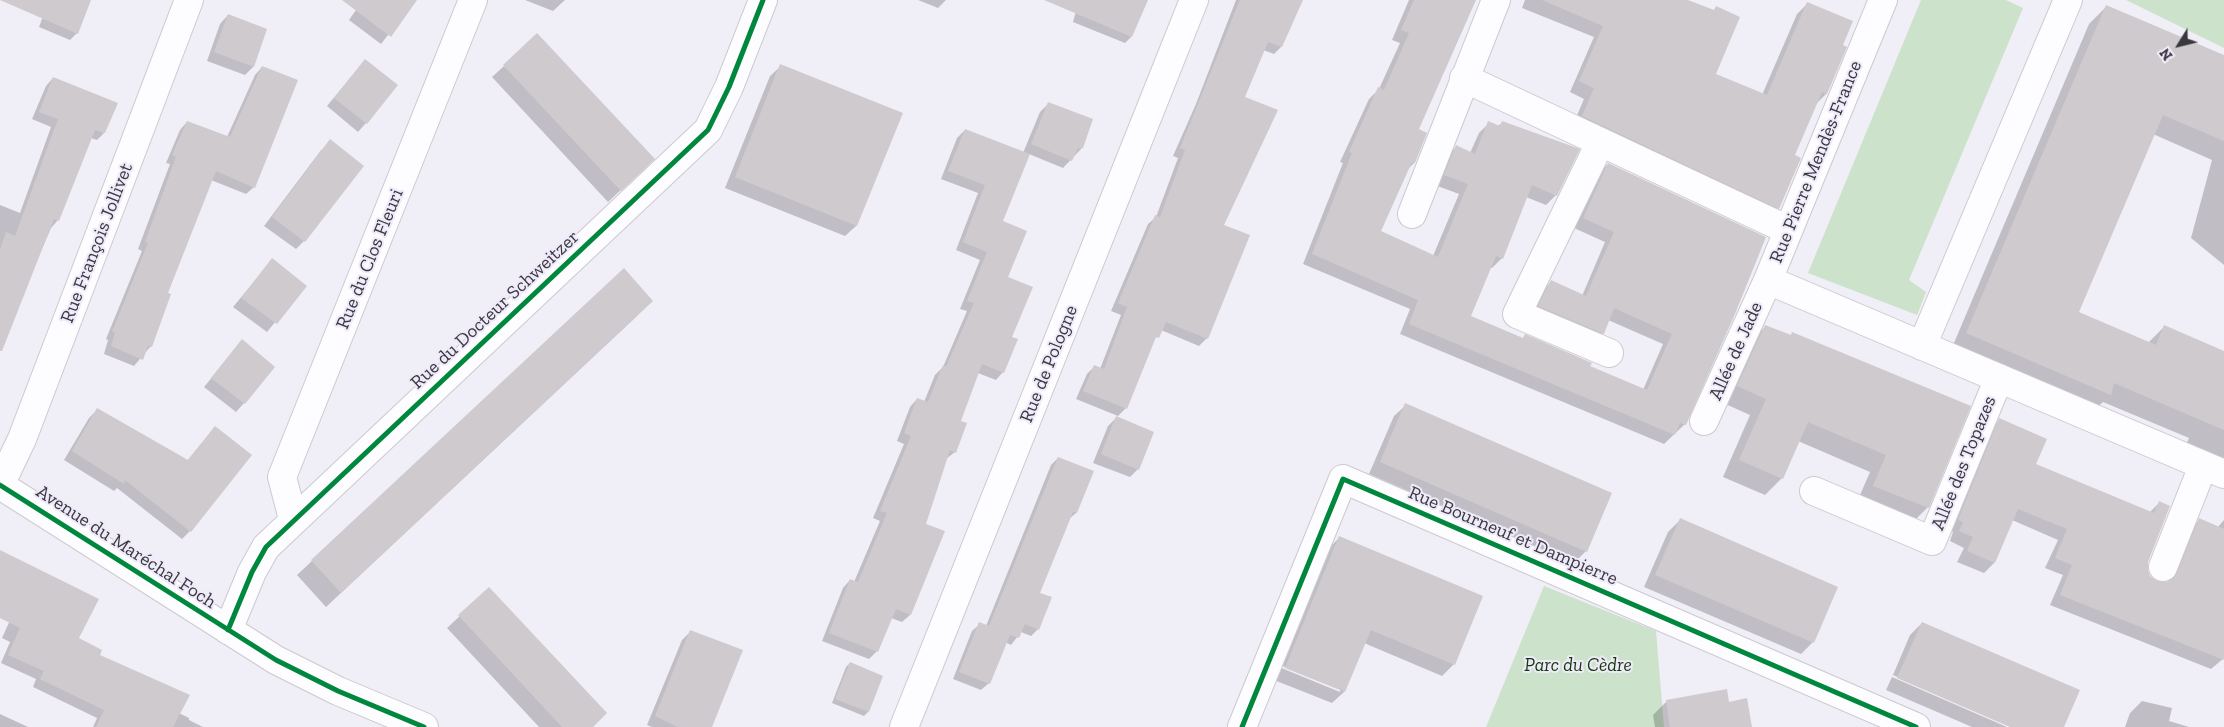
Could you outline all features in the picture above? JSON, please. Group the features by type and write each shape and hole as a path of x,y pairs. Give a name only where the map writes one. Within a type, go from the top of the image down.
{"street":[{"name":"Rue François Jollivet","path":"0,485 22,439 189,0"},
{"name":"Rue du Clos Fleuri","path":"293,519 282,477 473,0"},
{"name":"Rue du Docteur Schweitzer","path":"228,630 252,572 266,547 293,519 708,130 729,87 764,0"},
{"name":"Rue de Pologne","path":"904,727 1194,0"},
{"path":"1412,214 1496,0"},
{"name":"Rue Pierre Mendès-France","path":"1882,0 1768,280 2214,470"},
{"path":"1922,346 2068,0"},
{"path":"1464,78 1788,230"},
{"path":"1600,143 1517,314 1609,353"},
{"name":"Allée de Jade","path":"1704,421 1768,280"},
{"name":"Allée des Topazes","path":"1814,491 1932,540 1999,378"},
{"path":"2163,567 2214,470"},
{"name":"Rue Bourneuf et Dampierre","path":"1242,727 1343,480 1916,727"},
{"name":"Avenue du Maréchal Foch","path":"0,485 276,660 338,691 424,727"}],"green space":[{"path":"1921,0 2006,0 2023,8 1909,280 1926,292 1917,315 1808,273"},
{"path":"2126,0 2224,0 2224,48"},
{"name":"Parc du Cèdre","path":"1544,586 1656,631 1664,727 1486,727"}],"building":[{"path":"0,0 91,0 78,34"},
{"path":"342,0 417,0 391,37"},
{"path":"1044,0 1148,0 1132,37"},
{"path":"1240,0 1303,0 1282,47 1268,42 1245,97 1278,110 1224,225 1250,235 1208,339 1166,322 1159,338 1156,337 1127,409 1083,391 1094,365 1104,369 1127,307 1118,303 1155,215 1160,217 1185,150 1180,148"},
{"path":"1414,0 1476,0 1419,129 1427,133 1415,163 1412,162 1381,231 1438,257 1468,184 1444,175 1456,145 1475,154 1488,121 1500,126 1502,121 1580,149 1557,196 1532,185 1503,259 1496,256 1471,316 1523,338 1525,334 1592,363 1590,366 1647,390 1672,334 1614,308 1604,334 1538,306 1551,280 1586,296 1614,232 1583,218 1608,163 1766,237 1735,314 1686,425 1680,423 1675,435 1409,324 1418,300 1312,254 1352,153 1349,152 1378,87 1384,90 1409,33 1401,30"},
{"path":"1542,0 1688,0 1714,10 1716,6 1740,17 1716,74 1767,95 1807,2 1853,21 1843,45 1847,47 1827,94 1822,92 1795,155 1801,158 1779,209 1582,116 1594,88 1579,81 1603,26"},
{"path":"2106,5 2224,55 2224,141 2163,115 2079,312 2156,345 2164,325 2224,351 2224,430 2114,383 2111,395 1966,333"},
{"path":"228,14 267,29 254,67 214,52"},
{"path":"537,33 655,159 621,191 503,65"},
{"path":"365,59 398,85 367,124 334,98"},
{"path":"780,64 903,113 857,226 735,177"},
{"path":"262,66 298,80 255,188 216,171 168,293 171,294 152,347 148,346 143,360 111,346 115,332 112,332 148,243 145,242 176,157 172,155 187,121 230,137"},
{"path":"53,77 118,103 105,133 95,130 59,221 54,219 2,351 0,351 0,249 6,232 15,236 58,119 39,112"},
{"path":"1048,102 1093,119 1083,148 1078,148 1072,161 1031,144"},
{"path":"965,129 1030,154 1003,221 1027,231 1008,277 1033,287 1012,337 1018,339 1004,373 982,364 961,421 967,423 956,453 950,450 926,524 945,531 911,615 896,609 878,652 829,633 850,579 858,582 887,513 880,511 911,436 904,433 917,398 928,402 943,365 946,367 974,303 967,301 987,252 963,242 985,185 948,171"},
{"path":"330,139 364,166 305,242 272,217"},
{"path":"272,258 307,286 277,324 241,298"},
{"path":"624,268 653,301 341,593 311,560"},
{"path":"1765,325 1791,335 1792,332 1971,406 1929,508 1873,486 1886,455 1808,422 1783,479 1739,460 1766,399 1737,386"},
{"path":"242,339 275,367 245,404 211,378"},
{"path":"1405,403 1612,493 1587,552 1380,462"},
{"path":"97,408 188,460 215,426 252,455 191,532 125,480 124,484 72,451"},
{"path":"1116,416 1154,432 1139,470 1101,454"},
{"path":"1999,418 2047,439 2036,464 2154,513 2159,501 2170,506 2148,562 2150,576 2157,581 2166,582 2173,579 2177,573 2199,518 2224,529 2224,660 2060,595 2072,565 2055,558 2067,529 2018,509 1995,563 1967,551 1973,537 1959,531 1963,522 1958,520"},
{"path":"1058,457 1094,471 1077,513 1073,512 1040,593 1052,597 1039,630 1025,624 1019,638 1010,635 990,684 959,672 979,622 989,626"},
{"path":"1680,518 1838,587 1814,643 1655,575"},
{"path":"1339,536 1483,596 1455,665 1371,630 1345,692 1285,668"},
{"path":"0,550 99,599 79,638 102,650 100,655 190,695 173,727 96,727 104,710 40,679 44,671 8,655 20,628 0,618"},
{"path":"489,587 607,713 593,727 562,727 458,615"},
{"path":"1922,622 2080,690 2064,727 2010,727 1897,678"},
{"path":"690,630 743,650 712,727 678,727 655,716"},
{"path":"850,662 883,676 869,712 835,699"},
{"path":"1727,689 1729,702 1747,698 1752,727 1670,727 1666,700"}],"cycle path":[{"path":"228,630 252,572 266,547 708,130 729,87 763,0"},
{"path":"1242,727 1343,479 1916,727"},
{"path":"0,485 276,660 338,691 424,727"}]}
